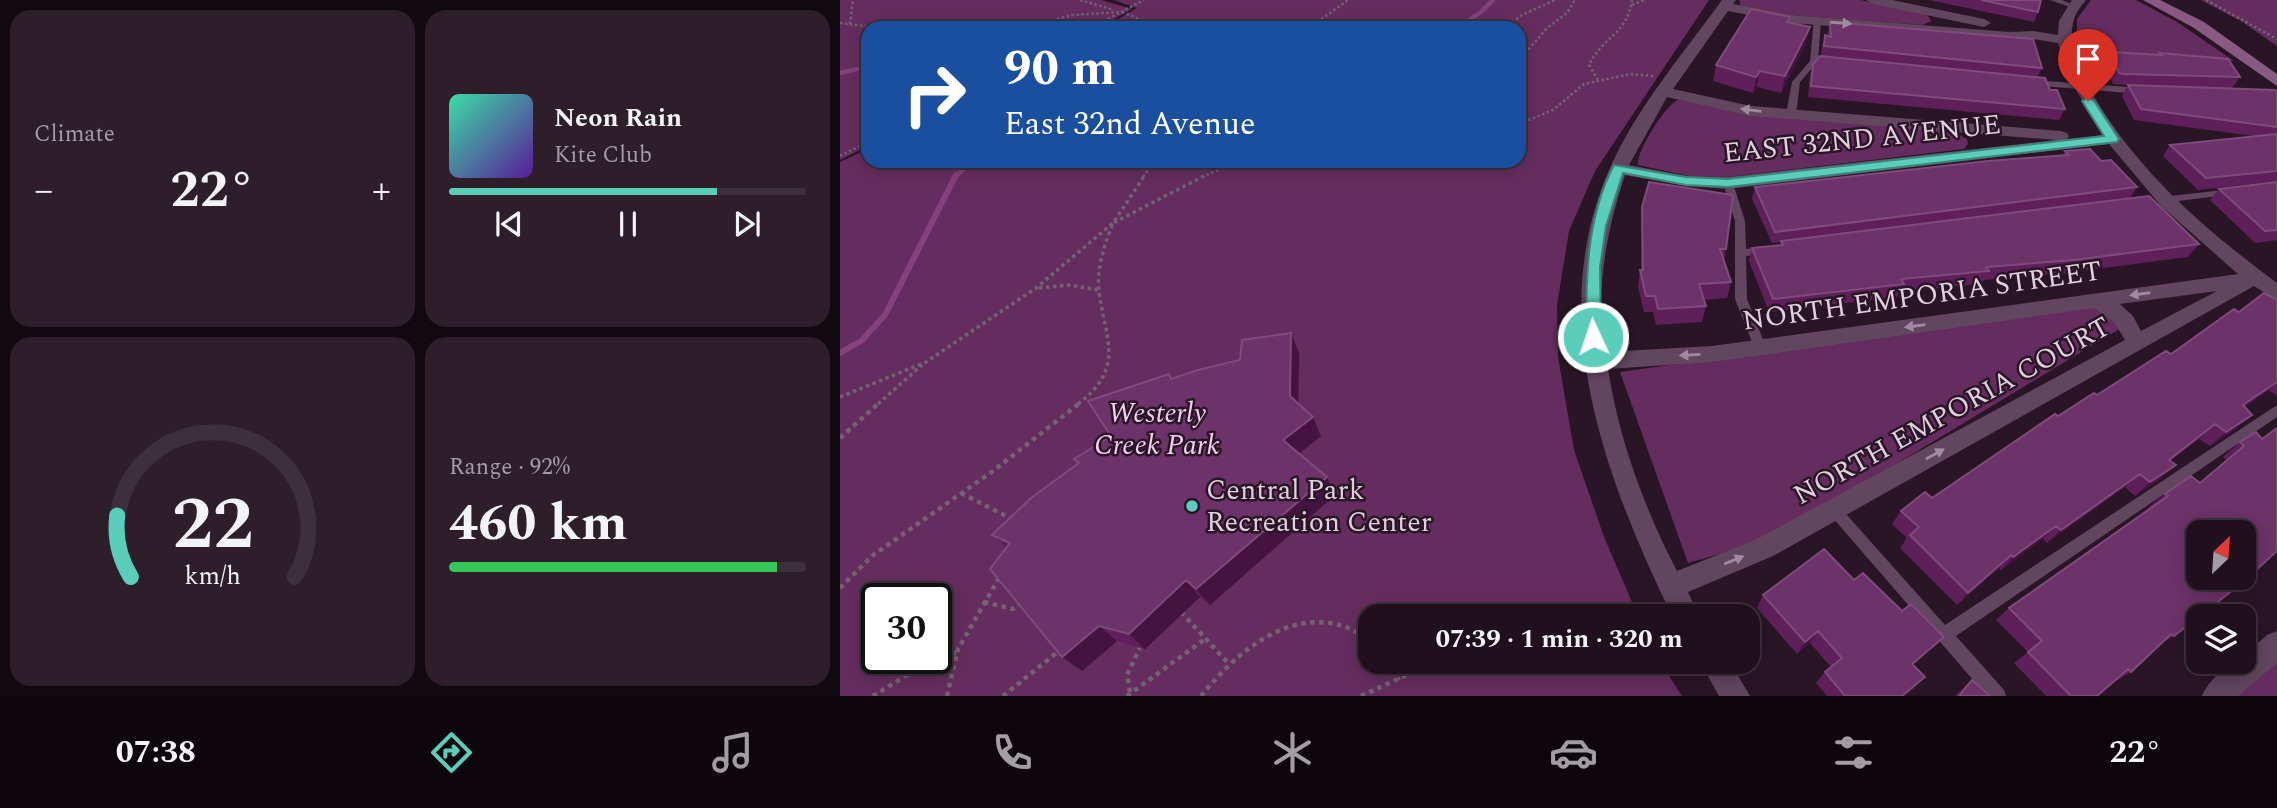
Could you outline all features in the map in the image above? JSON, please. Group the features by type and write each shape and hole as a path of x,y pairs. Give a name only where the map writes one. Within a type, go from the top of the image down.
{"street":[{"path":"1873,0 2033,36 2064,40"},
{"path":"2150,0 2199,25 2277,81"},
{"path":"1680,604 1635,508 1616,454 1595,361 1591,314 1593,267 1599,226 1618,168 1632,142 1728,3 1817,21 2033,36"},
{"path":"2076,3 2067,15 2064,40 2070,66 2112,139 2160,201 2277,293"},
{"path":"1927,29 1936,23 1930,12"},
{"path":"1670,86 1729,107 1962,130 2042,142"},
{"path":"1962,130 1972,140 1978,156"},
{"name":"EAST 32ND AVENUE","path":"1618,168 1686,181 1728,183 1978,156 2042,142 2112,139"},
{"name":"NORTH EMPORIA STREET","path":"1595,361 1712,354 2257,278"},
{"name":"NORTH EMPORIA COURT","path":"1671,586 1764,548 2257,278"},
{"path":"2181,288 2219,299"},
{"path":"2095,300 2114,308 2130,325 2136,343"},
{"path":"2216,696 2277,645"},
{"path":"1722,674 1736,696"}],"lane":[{"path":"2054,0 2076,3"},
{"path":"1791,114 1797,82 1814,61 1817,21"},
{"path":"1814,61 1828,62"},
{"path":"2014,81 2148,91"},
{"path":"1728,183 1740,221 1741,299 1760,347"},
{"path":"2160,201 2249,189"},
{"path":"1741,253 1783,248"},
{"path":"1944,635 2277,410"},
{"path":"1833,510 1998,696"}],"path":[{"path":"850,24 853,0"},
{"path":"1080,0 1144,21"},
{"path":"1104,21 1144,0"},
{"path":"1319,21 1348,0"},
{"path":"1514,21 1555,0"},
{"path":"1526,53 1546,29 1567,13 1574,0"},
{"path":"1598,80 1590,65 1592,57 1623,29 1632,0"},
{"path":"1632,5 1644,0"},
{"path":"2206,0 2277,40"},
{"path":"1050,21 1073,15 1121,12"},
{"path":"840,23 861,25"},
{"path":"1526,121 1553,110 1584,84 1598,80 1630,74 1670,86"},
{"path":"840,156 861,146"},
{"path":"840,589 872,556 1046,431 1095,391 1107,369 1110,346 1099,290 1103,254 1113,223 1149,168"},
{"path":"840,438 926,362 1036,288 1113,223 1188,183 1223,168"},
{"path":"1036,288 1069,285 1099,290"},
{"path":"840,397 926,362"},
{"path":"961,493 1018,522"},
{"path":"947,696 949,673 956,653 1006,569"},
{"path":"984,602 1013,609 1023,601"},
{"path":"1181,612 1228,664"},
{"path":"1201,696 1228,664 1256,641 1290,626 1307,623 1343,624 1358,633"},
{"path":"1140,648 1127,675 1129,694 1205,639"},
{"path":"1003,696 1062,648"},
{"path":"952,654 956,653"},
{"path":"873,696 909,674"},
{"path":"1396,674 1399,680"},
{"path":"1361,696 1378,686 1414,674"}],"green space":[{"path":"840,0 1101,0 1132,9 1111,21 861,21 861,150 840,160"},
{"name":"Westerly Creek Park","path":"1114,0 1709,0 1595,171 1569,231 1557,305 1558,357 1574,450 1604,537 1633,604 1358,604 1358,674 1668,674 1682,696 840,696 840,162 861,152 861,168 1526,168 1526,21 1114,21 1137,8"},
{"path":"1739,0 1860,0 1920,12 1931,21 1923,25 1791,15 1741,6"},
{"path":"2091,0 2136,0 2177,22 2234,61 2087,52 2077,48 2077,19"},
{"path":"2201,0 2277,0 2277,46 2241,21"},
{"path":"1680,99 1749,113 1954,132 1967,139 1968,144 1964,149 1728,177 1689,176 1638,165 1653,128 1674,102"},
{"path":"2094,306 2111,313 2121,328 1772,539 1688,563 1620,372"},
{"path":"2277,646 2277,696 2217,696 2243,674 2256,674 2256,664"}],"building":[{"path":"1981,0 2041,0 2038,12"},
{"path":"1751,9 1790,17 1787,22 1810,27 1785,76 1760,71 1756,77 1716,65"},
{"path":"1830,22 2033,39 2042,68 1824,46 1825,35 1831,37"},
{"path":"2111,52 2228,59 2240,77 2123,74 2119,73"},
{"path":"1820,56 2045,78 2050,90 2057,90 2065,109 1811,86 1813,64"},
{"path":"2128,85 2275,90 2277,127 2141,109"},
{"path":"2277,134 2277,171 2206,178 2170,145"},
{"path":"2090,149 2101,161 2111,160 2137,187 1775,232 1755,187 1988,161 2069,155 2065,151"},
{"path":"1649,182 1733,195 1726,249 1720,249 1731,282 1699,284 1706,306 1658,309 1655,296 1646,296 1640,270 1643,270 1642,207"},
{"path":"2277,182 2277,230 2265,231 2219,189"},
{"path":"2149,196 2199,244 2074,260 1986,267 1989,271 1901,279 1904,284 1773,299 1752,248 1783,245 1781,241"},
{"path":"2264,293 2277,300 2277,382 2243,405 2252,415 2226,432 2215,424 2169,460 2176,465 2150,482 2140,474 2061,530 2056,526 2013,557 2011,555 1968,593 1910,535 1919,527 1901,511 1925,492 1932,498 2055,414 2058,416 2094,393 2097,395 2166,351 2171,354 2234,309 2239,312"},
{"name":"Central Park Recreation Center","path":"1291,333 1290,396 1313,417 1283,440 1327,477 1196,589 1186,580 1129,634 1099,626 1062,657 990,569 1010,543 992,535 1031,498 1079,463 1074,459 1111,436 1088,401 1169,374 1171,379 1240,360 1242,340"},
{"path":"2277,428 2277,551 2256,570 2256,520 2186,520 2186,590 2233,590 2215,604 2186,604 2186,626 2174,636 2171,634 2131,672 2128,669 2097,696 2071,696 2028,652 2042,641 2009,608 2168,496 2165,494 2191,476 2200,483 2244,446 2240,442 2256,432 2262,439"},
{"path":"1824,549 1854,580 1863,573 1902,611 1911,604 1944,637 1912,664 1925,677 1902,696 1845,696 1825,672 1842,658 1818,631 1805,642 1763,595"},
{"path":"1972,680 1990,696 1959,696"}],"waterway":[{"path":"1468,21 1493,0"},
{"path":"840,73 857,69"},
{"path":"955,177 965,168"},
{"path":"840,353 861,341 885,315 956,175"}],"place":[{"name":"Central Park Recreation Center","path":"1192,506"}],"route":[{"path":"1593,337 1593,267 1599,226 1618,168 1686,181 1728,183 2112,139 2088,101"}]}
